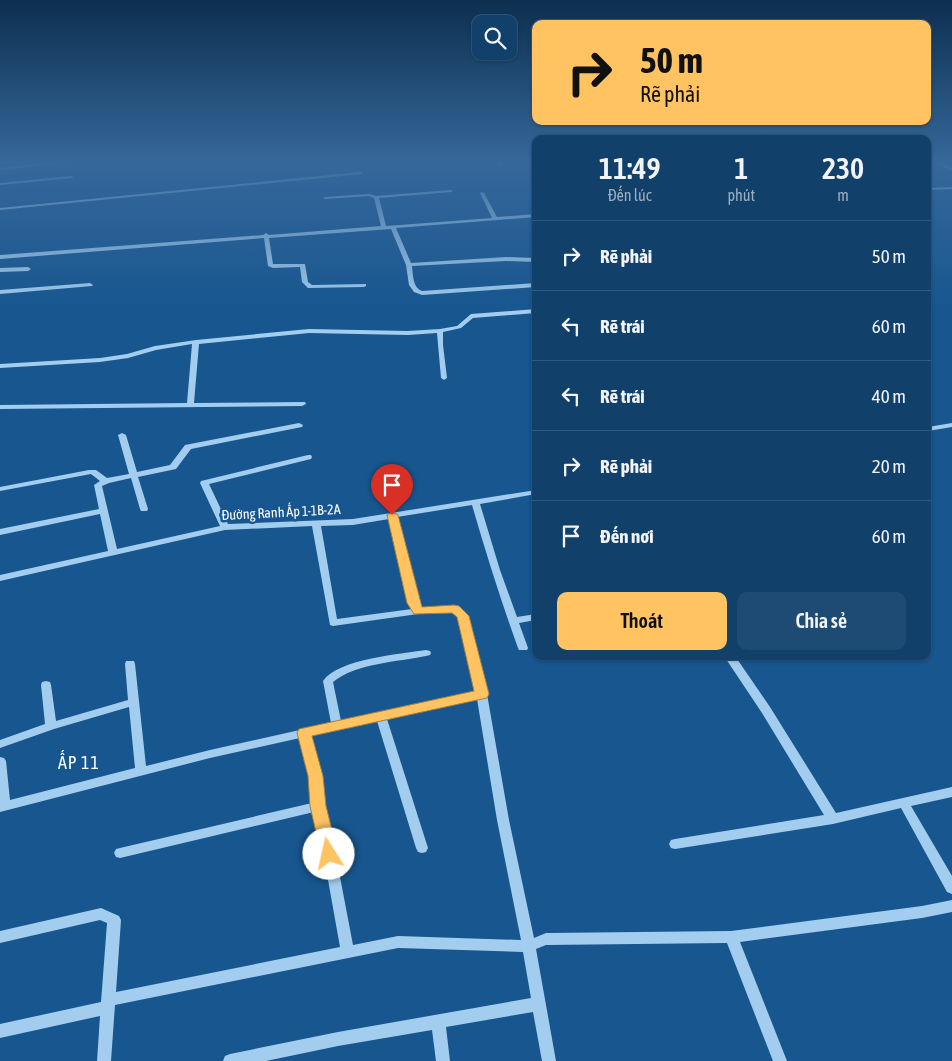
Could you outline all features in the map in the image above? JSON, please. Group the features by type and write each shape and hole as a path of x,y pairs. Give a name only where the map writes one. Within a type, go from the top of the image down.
{"street":[{"path":"380,212 384,227"},
{"path":"491,212 495,219"},
{"path":"0,257 266,235 532,216"},
{"path":"392,226 409,265 412,285 416,292 532,285"},
{"path":"266,235 270,264 272,266 303,265 306,282 310,287 364,285"},
{"path":"409,265 506,259 532,260"},
{"path":"0,270 28,269"},
{"path":"0,292 90,285"},
{"path":"0,366 100,360 128,356 155,348 196,342 309,331 408,333 440,331 459,327 472,316 532,311"},
{"path":"440,331 444,378"},
{"path":"190,406 196,342"},
{"path":"0,407 302,404"},
{"path":"113,552 98,485 106,481 172,467 188,448 299,425"},
{"path":"931,428 952,425"},
{"path":"122,435 144,509"},
{"path":"225,527 204,483 308,457"},
{"path":"0,489 89,472 93,472 106,481"},
{"name":"Đường Ranh Ấp 1-1B-2A","path":"0,578 225,527 353,522 532,493"},
{"path":"475,502 495,570 523,648"},
{"path":"0,532 104,511"},
{"path":"392,515 414,603 418,611"},
{"path":"316,524 334,623 418,611 454,609 462,616 482,694 503,820 529,946 537,1004 549,1061"},
{"path":"513,621 532,618"},
{"path":"337,726 328,681 333,674 346,668 426,653"},
{"path":"732,660 766,710 833,819"},
{"path":"130,664 142,771"},
{"path":"46,685 51,726"},
{"path":"0,761 3,806 304,733 482,694"},
{"path":"0,744 51,726 134,702"},
{"path":"381,716 422,848"},
{"path":"304,733 316,776 318,806 326,835 348,953"},
{"path":"675,844 833,819 952,792"},
{"path":"903,802 952,888"},
{"path":"120,853 318,806"},
{"path":"0,1031 108,1003 398,942 529,946 546,939 731,937 922,912 952,906"},
{"path":"0,937 101,914 114,920 104,1061"},
{"path":"731,937 780,1061"},
{"path":"230,1061 338,1039 537,1004"},
{"path":"438,1022 443,1061"}],"district":[{"name":"ẤP 11","path":"79,762"}],"route":[{"path":"329,854 318,806 316,776 304,733 482,694 462,616 454,609 418,611 414,603 392,515"}]}
